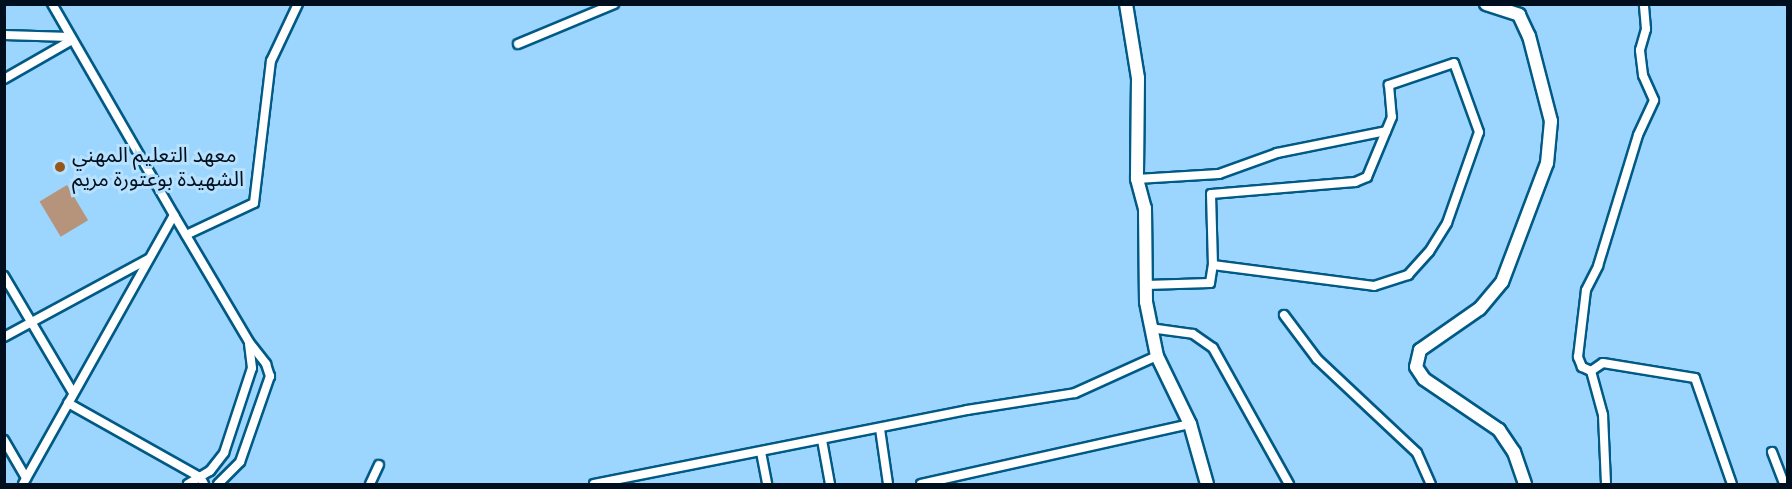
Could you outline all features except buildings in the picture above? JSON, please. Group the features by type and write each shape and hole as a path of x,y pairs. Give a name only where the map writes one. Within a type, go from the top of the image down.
{"main road":[{"path":"1126,4 1138,78 1137,179 1145,208 1146,285 1150,328 1157,356 1190,424 1207,484"},
{"path":"1486,4 1519,15 1529,36 1551,121 1547,163 1502,282 1479,309 1420,350 1416,367 1425,379 1499,430 1514,452 1525,484"}],"street":[{"path":"52,4 249,342 266,364 270,376 240,462 219,484"},
{"path":"186,235 254,203 271,61 298,4"},
{"path":"518,44 614,4"},
{"path":"1591,371 1582,367 1578,357 1586,290 1598,266 1638,135 1654,100 1643,75 1640,50 1646,29 1644,4"},
{"path":"4,35 71,38"},
{"path":"4,79 71,38"},
{"path":"1146,285 1210,282 1213,265 1211,194 1355,182 1367,177 1392,117 1389,85 1454,63 1479,132 1447,223 1429,252 1408,275 1374,286 1213,265"},
{"path":"1137,179 1219,174 1277,153 1386,131"},
{"path":"24,481 68,403 72,391 174,215"},
{"path":"4,338 31,321 149,259"},
{"path":"4,276 72,391"},
{"path":"1284,315 1317,358 1417,453 1431,484"},
{"path":"1150,328 1193,334 1214,348 1289,484"},
{"path":"188,484 202,481 224,453 252,368 249,342"},
{"path":"594,484 1075,393 1157,356"},
{"path":"1591,371 1603,363 1695,378 1732,484"},
{"path":"1591,371 1603,415 1606,484"},
{"path":"68,403 202,481"},
{"path":"921,484 950,481 1190,424"},
{"path":"880,429 888,484"},
{"path":"4,440 24,481"},
{"path":"822,440 830,484"},
{"path":"761,452 767,484"},
{"path":"1772,452 1784,484"},
{"path":"370,484 379,465"}],"shaded area":[{"path":"67,185 88,220 61,237 40,201"}],"place":[{"name":"معهد التعليم المهني الشهيدة بوعتورة مريم","path":"60,167"}]}
